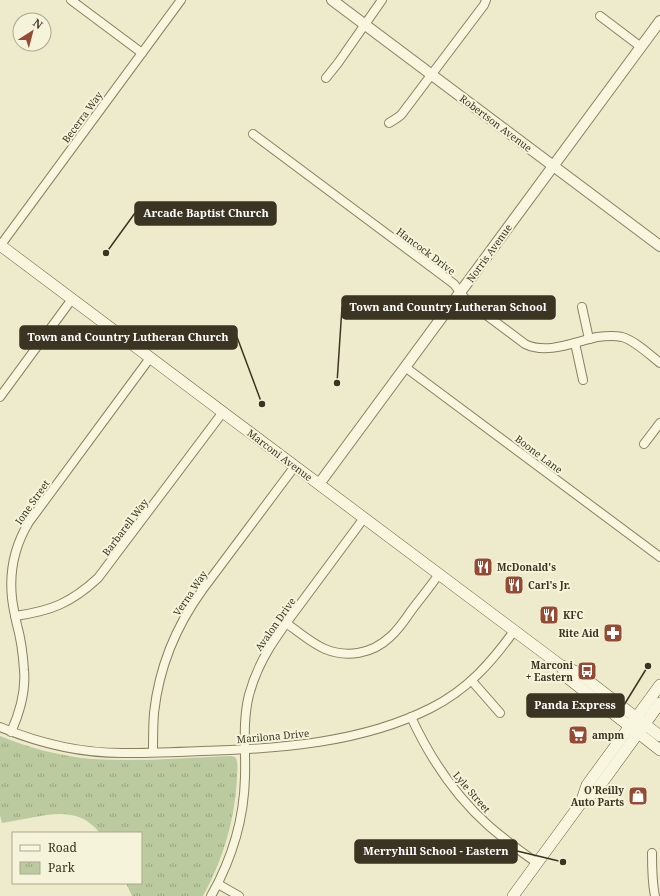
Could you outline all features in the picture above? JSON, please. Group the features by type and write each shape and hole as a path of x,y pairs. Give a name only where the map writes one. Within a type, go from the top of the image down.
{"main road":[{"name":"Marconi Avenue","path":"0,245 514,631 560,665 577,672 637,725 660,750"},
{"path":"513,896 581,803 596,790 660,685"},
{"path":"637,725 660,703"},
{"name":"Marconi Avenue","path":"637,725 660,736"}],"street":[{"path":"71,0 142,53"},
{"name":"Becerra Way","path":"0,245 181,0"},
{"name":"Robertson Avenue","path":"332,0 660,246"},
{"path":"326,78 382,0"},
{"path":"389,123 401,115 484,5 486,0"},
{"path":"600,16 641,47"},
{"name":"Norris Avenue","path":"319,484 660,21"},
{"name":"Hancock Drive","path":"253,134 454,284 466,300 529,346 546,348 612,336 626,338 660,363"},
{"path":"0,397 72,300"},
{"path":"582,307 589,339"},
{"path":"575,343 583,380"},
{"name":"Ione Street","path":"11,732 20,708 24,684 22,649 10,582 12,564 18,542 29,522 150,358"},
{"name":"Boone Lane","path":"405,367 660,557"},
{"name":"Barbarell Way","path":"15,616 33,614 57,607 79,595 98,578 223,412"},
{"path":"644,444 660,422"},
{"name":"Verna Way","path":"153,752 153,724 156,696 162,670 176,633 199,594 295,466"},
{"name":"Avalon Drive","path":"211,896 218,884 232,851 241,816 245,777 245,714 248,696 253,680 260,663 286,623 364,518"},
{"path":"286,623 316,644 338,653 359,653 369,650 383,644 394,633 439,574"},
{"name":"Marilona Drive","path":"0,727 35,740 56,745 78,749 129,753 244,750 275,748 332,740 390,725 411,717 456,694 472,681 492,660 514,631"},
{"path":"472,681 500,713"},
{"name":"Lyle Street","path":"411,717 432,757 457,793 489,827 537,863"},
{"path":"652,854 651,871 655,896"},
{"path":"218,884 239,896"}],"green space":[{"path":"0,736 45,751 92,759 143,760 229,756 235,757 236,759 236,793 231,824 222,854 203,896 132,896 126,884 142,884 142,832 99,832 86,821 78,817 62,814 45,815 2,823 0,815"}],"place":[{"name":"Arcade Baptist Church","path":"106,253"},
{"name":"Town and Country Lutheran School","path":"337,383"},
{"name":"Town and Country Lutheran Church","path":"262,404"},
{"name":"McDonald's","path":"483,567"},
{"name":"Carl's Jr.","path":"514,585"},
{"name":"KFC","path":"549,615"},
{"name":"Rite Aid","path":"613,633"},
{"name":"Panda Express","path":"648,666"},
{"name":"Marconi + Eastern","path":"587,671"},
{"name":"ampm","path":"578,735"},
{"name":"O'Reilly Auto Parts","path":"638,796"},
{"name":"Merryhill School - Eastern","path":"563,862"}]}
